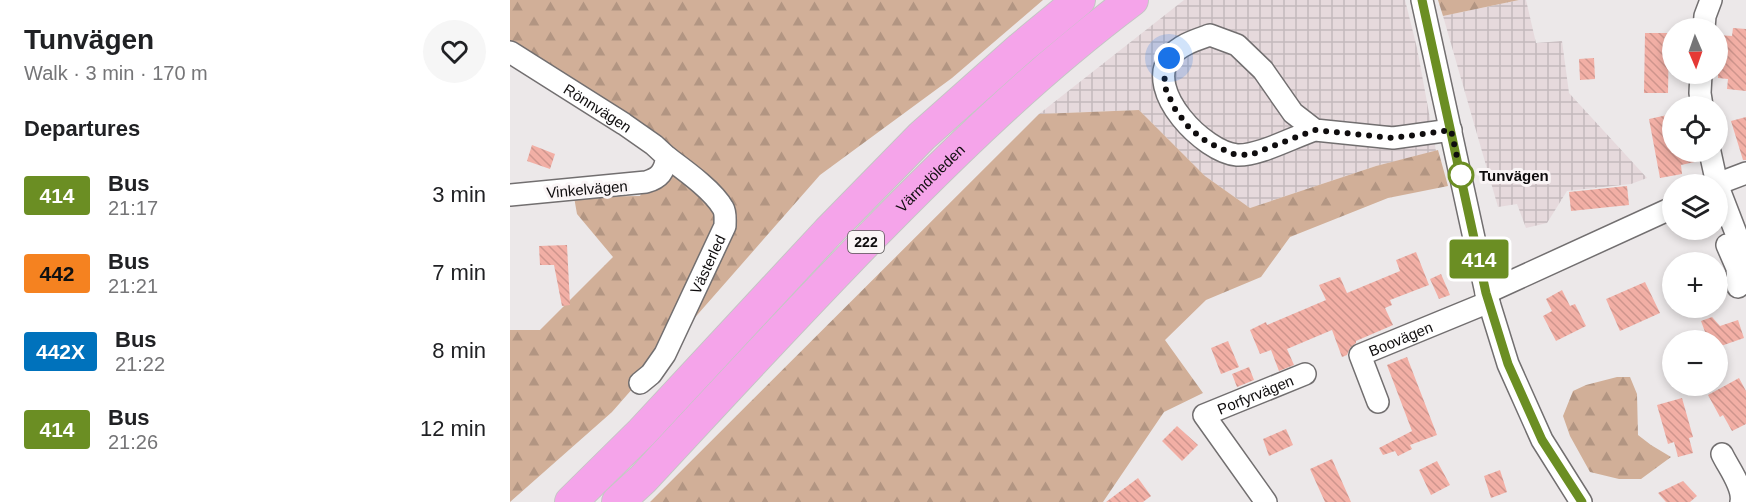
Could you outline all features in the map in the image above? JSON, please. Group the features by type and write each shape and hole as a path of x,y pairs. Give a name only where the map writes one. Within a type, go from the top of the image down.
{"highway":[{"name":"222","path":"571,502 642,432 828,231 922,136 1079,0"},
{"name":"Värmdöleden","path":"618,502 643,479 793,317 948,158 1020,91 1097,26 1132,0"}],"street":[{"path":"1422,0 1488,298 1508,364 1542,440 1581,502"},
{"path":"1705,18 1711,0"},
{"path":"1315,130 1293,113 1263,70 1237,45 1210,35 1186,44 1169,58 1164,74 1166,90 1175,109 1190,129 1207,142 1233,154 1250,155 1315,130 1393,138 1451,130"},
{"name":"Rönnvägen","path":"510,52 616,119 654,146 664,166"},
{"name":"Vinkelvägen","path":"510,195 646,182 656,179 664,166"},
{"name":"Västerled","path":"640,383 651,374 665,354 726,226 724,210 691,175 664,166"},
{"path":"1728,180 1746,173"},
{"path":"1728,212 1746,259"},
{"path":"1488,298 1662,213"},
{"path":"1725,240 1737,268 1738,287"},
{"name":"Boovägen","path":"1378,402 1360,355 1488,298"},
{"name":"Porfyrvägen","path":"1266,502 1204,416 1305,374"},
{"path":"1722,454 1742,496 1741,502"}],"shaded area":[{"path":"1184,0 1405,0 1417,48 1436,151 1376,166 1250,208 1205,176 1139,110 1039,114"},
{"path":"1526,0 1536,43 1562,41 1569,93 1647,178 1631,184 1567,191 1547,223 1526,228 1517,204 1498,207 1443,16"}],"green space":[{"path":"510,0 1043,0 952,78 820,175 612,412 510,502 510,330 540,330 613,257 577,214 574,197 640,196 667,145 510,45"},
{"path":"1438,0 1519,0 1443,16"},
{"path":"1139,110 1205,176 1250,208 1376,166 1438,150 1448,186 1388,198 1290,237 1261,277 1206,300 1165,340 1203,393 1164,412 1103,502 650,502 1039,114"},
{"path":"1617,377 1630,377 1637,394 1638,435 1671,457 1641,479 1619,479 1590,472 1570,436 1563,416 1573,391"}],"building":[{"path":"1733,28 1746,29 1746,91 1727,89 1728,36 1732,36"},
{"path":"1645,33 1662,33 1662,84 1668,84 1668,93 1644,93"},
{"path":"1594,58 1595,79 1580,80 1579,59"},
{"path":"1662,116 1662,162 1694,162 1681,165 1682,174 1662,174 1660,178 1649,119"},
{"path":"1746,117 1746,160 1743,160 1731,121"},
{"path":"532,145 555,154 550,169 527,161"},
{"path":"1627,186 1629,205 1571,211 1569,192"},
{"path":"567,245 570,305 562,306 554,265 540,265 539,246"},
{"path":"1416,252 1429,285 1390,300 1392,305 1385,308 1393,325 1356,341 1347,355 1342,357 1332,330 1287,349 1294,365 1279,371 1271,350 1260,354 1250,330 1326,300 1319,285 1340,277 1347,293 1400,271 1396,260"},
{"path":"1441,274 1450,295 1439,299 1430,279"},
{"path":"1645,282 1660,313 1620,331 1606,299"},
{"path":"1562,290 1570,306 1575,304 1586,326 1556,341 1543,316 1552,311 1546,299"},
{"path":"1713,318 1720,326 1738,320 1744,338 1728,344 1728,330 1704,330 1701,321"},
{"path":"1228,341 1239,367 1221,374 1211,348"},
{"path":"1407,357 1437,435 1410,445 1412,449 1398,456 1395,451 1383,455 1379,448 1412,431 1387,365"},
{"path":"1249,367 1254,380 1237,387 1232,374"},
{"path":"1739,378 1746,391 1746,424 1732,431 1723,415 1720,417 1709,396 1728,396 1728,384"},
{"path":"1682,398 1693,437 1689,438 1693,453 1678,457 1674,442 1668,444 1657,405"},
{"path":"1177,426 1198,445 1182,461 1162,441"},
{"path":"1286,429 1293,445 1269,456 1263,439"},
{"path":"1332,459 1351,502 1325,502 1310,469"},
{"path":"1437,461 1450,485 1431,495 1419,470"},
{"path":"1500,470 1507,492 1491,498 1484,476"},
{"path":"1138,478 1151,496 1143,502 1106,502"},
{"path":"1683,481 1697,496 1690,502 1666,502 1658,493"}],"bus line":[{"name":"414","path":"1422,0 1486,293 1508,364 1542,440 1582,502"}],"place":[{"name":"Tunvägen","path":"1461,175"}],"route":[{"path":"1169,58 1164,74 1166,90 1175,109 1190,129 1218,148 1233,154 1250,155 1315,130 1393,138 1451,130 1461,175"}]}
